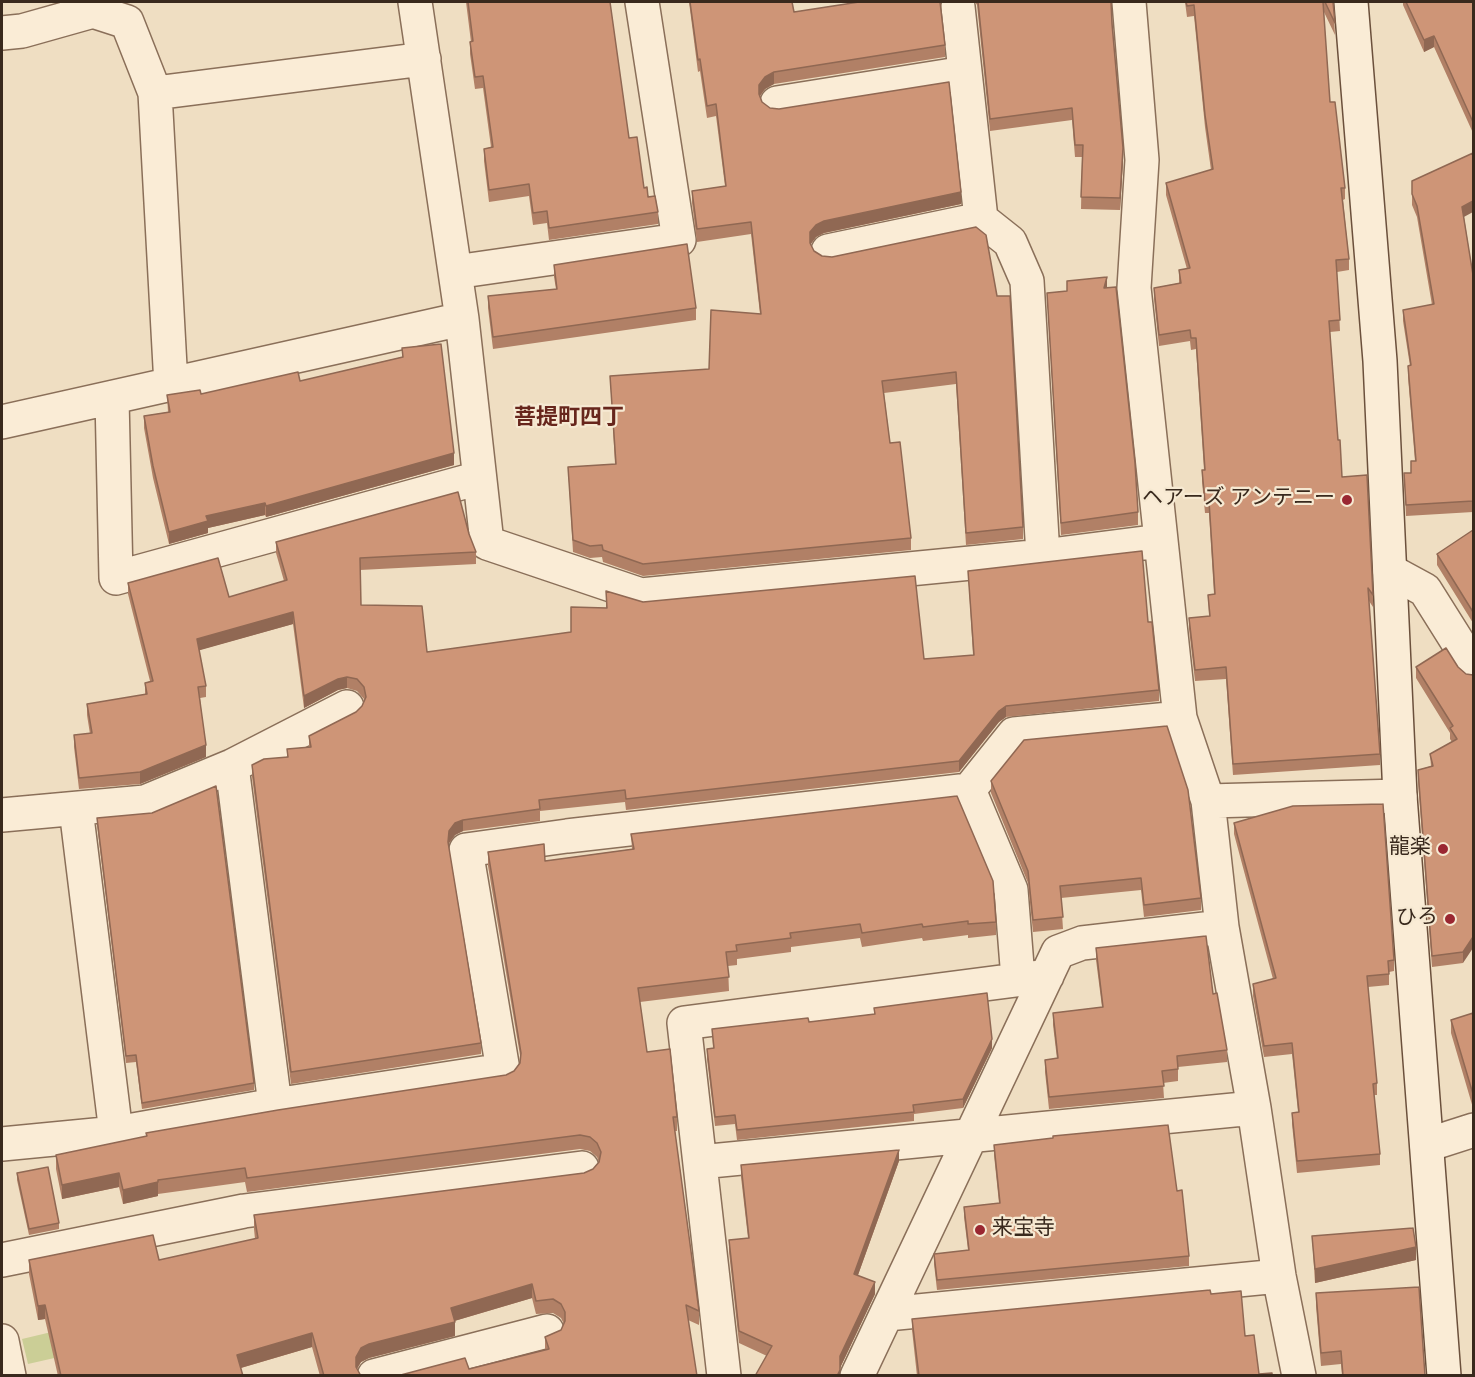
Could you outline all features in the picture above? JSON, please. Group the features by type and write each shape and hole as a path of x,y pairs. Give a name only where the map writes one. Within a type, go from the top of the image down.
{"street":[{"path":"415,2 462,319 487,543 641,595 1043,556 1160,541"},
{"path":"455,272 679,240 642,2"},
{"path":"1129,2 1142,160 1134,288 1180,718 1208,801 1222,927 1254,1108 1279,1276 1299,1376"},
{"path":"1352,2 1380,361 1400,796 1444,1376"},
{"path":"958,7 981,219 1010,242 1027,281 1043,556"},
{"path":"2,33 22,31 93,11 127,22 155,93 171,385"},
{"path":"155,93 424,59"},
{"path":"777,103 965,73"},
{"path":"828,251 981,219"},
{"path":"2,422 462,319"},
{"path":"112,398 116,578 479,478"},
{"path":"1390,571 1425,590 1473,668"},
{"path":"2,815 145,802 232,766 347,707"},
{"path":"2,1144 116,1133 275,1105 503,1070 466,850 969,789 1014,734 1180,718"},
{"path":"232,766 275,1105"},
{"path":"969,789 1011,890 1033,977"},
{"path":"1208,801 1400,796"},
{"path":"76,809 116,1133"},
{"path":"858,1376 972,1134 1033,977 1058,952 1082,944 1222,927"},
{"path":"724,1376 684,1023 1033,977"},
{"path":"700,1162 1254,1108"},
{"path":"1426,1145 1473,1130"},
{"path":"2,1260 244,1211 582,1168"},
{"path":"887,1314 1279,1276"},
{"path":"374,1376 547,1331"},
{"path":"2,1341 9,1376"}],"green space":[{"path":"123,1315 129,1341 28,1364 22,1339"}],"building":[{"path":"468,2 610,2 629,138 637,137 644,188 647,187 648,197 655,196 658,212 549,228 547,211 533,213 529,184 489,190 484,149 493,147 483,76 475,77"},
{"path":"690,2 792,2 794,12 859,2 940,2 945,45 774,72 765,77 759,85 759,94 762,102 770,108 779,109 949,82 961,192 824,221 810,232 810,243 814,251 822,256 832,257 976,227 986,235 997,296 1010,296 1023,527 966,533 956,372 882,381 890,443 900,442 911,538 643,564 603,550 602,545 590,546 573,540 568,467 616,464 610,376 709,369 711,310 761,314 751,222 697,229 692,191 726,186 716,104 707,106"},
{"path":"978,2 1111,2 1123,148 1120,198 1081,197 1083,145 1075,145 1072,108 990,119"},
{"path":"1186,2 1323,2 1330,102 1335,102 1345,188 1341,188 1349,259 1336,260 1340,320 1329,321 1338,440 1340,440 1342,477 1367,475 1373,595 1368,588 1380,754 1233,764 1226,667 1195,670 1189,618 1210,616 1208,595 1215,594 1209,501 1205,502 1202,470 1205,470 1196,338 1191,338 1190,330 1159,335 1154,288 1181,283 1179,270 1190,268 1166,183 1213,169 1194,5 1187,6"},
{"path":"1325,2 1333,2 1335,23"},
{"path":"1406,2 1473,2 1473,122 1434,36 1424,40"},
{"path":"1473,153 1473,201 1462,207 1473,275 1473,501 1406,505 1404,473 1411,473 1411,461 1416,461 1408,366 1411,365 1403,310 1434,304 1417,206 1412,194 1412,181"},
{"path":"687,244 696,308 493,337 488,296 557,289 554,265"},
{"path":"1107,277 1104,288 1116,287 1138,512 1061,523 1047,293 1067,291 1067,281"},
{"path":"441,344 454,453 266,506 265,503 206,516 208,521 169,532 144,416 170,412 167,395 200,390 201,394 298,372 300,381 403,357 402,348"},
{"path":"458,492 476,552 360,558 361,605 422,606 427,652 571,632 571,607 607,608 606,591 643,602 915,576 924,659 974,655 968,571 1142,551 1148,622 1152,622 1159,690 1006,706 999,711 959,761 626,799 625,790 539,800 540,809 455,823 449,831 448,842 481,1043 291,1072 252,765 264,759 288,757 287,749 311,747 309,736 356,712 362,706 366,697 364,687 357,679 347,677 338,679 304,696 293,612 197,639 206,686 198,687 206,745 140,772 79,778 74,735 92,733 87,704 147,694 145,683 153,681 128,583 218,558 229,597 287,580 276,542"},
{"path":"1473,530 1473,612 1437,554"},
{"path":"1446,648 1458,667 1466,674 1473,675 1473,937 1463,952 1432,956 1418,770 1433,766 1430,754 1457,739 1450,728 1453,726 1416,667"},
{"path":"1167,726 1188,790 1201,898 1144,905 1141,878 1060,886 1063,917 1033,920 1028,871 991,781 1024,740"},
{"path":"216,786 254,1083 142,1103 136,1055 126,1056 97,818 152,813"},
{"path":"957,796 993,881 996,922 968,924 968,921 923,927 922,924 862,933 860,924 790,933 791,938 736,945 737,951 726,952 729,977 638,988 647,1052 670,1049 677,1117 673,1117 699,1311 686,1305 697,1376 397,1376 465,1358 469,1369 549,1349 545,1337 561,1330 565,1321 565,1312 561,1304 553,1299 536,1301 532,1284 451,1308 455,1322 361,1348 356,1357 356,1367 361,1376 324,1376 312,1333 237,1355 243,1376 61,1376 45,1305 38,1306 29,1260 153,1235 159,1260 258,1238 254,1215 584,1173 593,1169 599,1162 601,1152 597,1143 590,1137 580,1135 247,1178 245,1168 158,1180 158,1182 123,1190 119,1173 62,1185 56,1155 147,1136 146,1133 506,1075 514,1071 520,1063 521,1053 488,852 544,844 545,861 634,849 631,834"},
{"path":"1383,804 1394,960 1388,961 1389,974 1367,976 1377,1083 1373,1084 1380,1154 1297,1161 1292,1113 1299,1112 1292,1043 1264,1046 1253,984 1276,978 1234,823 1293,806"},
{"path":"1206,936 1213,994 1217,993 1227,1050 1177,1056 1178,1069 1162,1071 1164,1086 1049,1097 1045,1060 1058,1058 1053,1013 1103,1007 1096,948"},
{"path":"987,993 992,1039 963,1099 913,1105 914,1112 737,1130 735,1115 715,1117 707,1049 714,1048 712,1029 808,1018 809,1022 875,1014 874,1008"},
{"path":"1473,1013 1473,1094 1451,1020"},
{"path":"1168,1125 1177,1191 1182,1190 1189,1256 937,1280 934,1254 969,1250 964,1207 1000,1203 994,1145 1053,1138 1053,1136"},
{"path":"899,1150 854,1274 875,1282 840,1356 840,1370 837,1376 755,1376 772,1346 739,1331 729,1240 749,1238 741,1165"},
{"path":"48,1167 59,1223 29,1229 17,1173"},
{"path":"1413,1228 1416,1247 1315,1269 1312,1236"},
{"path":"1419,1287 1425,1376 1343,1376 1341,1351 1321,1353 1316,1293"},
{"path":"1210,1290 1211,1294 1241,1291 1245,1336 1254,1335 1259,1374 1272,1373 1272,1376 919,1376 912,1319"}],"place":[{"name":"ヘアーズ アンテニー","path":"1347,500"},
{"name":"龍楽","path":"1443,849"},
{"name":"ひろ","path":"1450,919"},
{"name":"来宝寺","path":"980,1230"}],"district":[{"name":"菩提町四丁","path":"569,420"}]}
